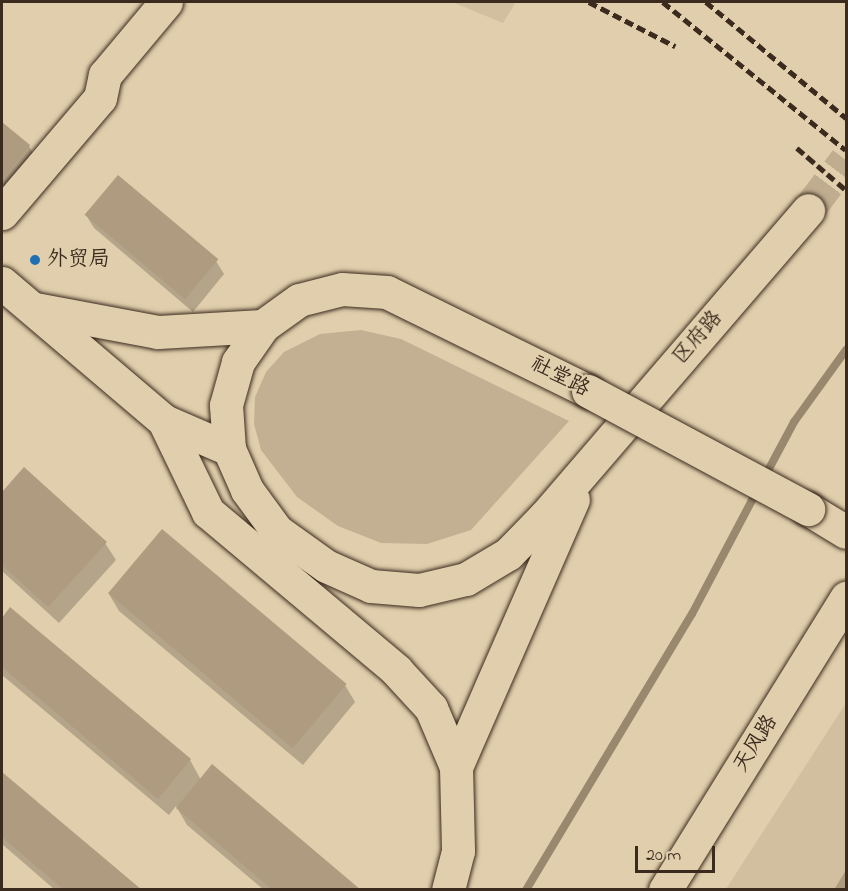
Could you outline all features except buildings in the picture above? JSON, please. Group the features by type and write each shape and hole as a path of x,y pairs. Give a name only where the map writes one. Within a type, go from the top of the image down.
{"main road":[{"path":"2,213 100,98 105,75 166,2"},
{"name":"区府路","path":"588,467 808,210"},
{"path":"2,283 27,307 164,421 229,449"},
{"name":"社堂路","path":"263,326 299,300 342,289 387,292 588,391 846,532"},
{"path":"27,307 158,332 263,326"},
{"path":"263,326 235,373 226,405 229,449 247,490 277,531 326,566 370,586 419,590 466,579 508,554 588,467"},
{"path":"164,421 208,512 396,670 431,708 456,767 458,851 448,890"},
{"path":"456,767 588,467"},
{"name":"天风路","path":"665,890 846,598"}],"shaded area":[{"path":"452,2 516,2 503,23"},
{"path":"361,330 401,339 569,421 471,530 427,544 381,543 338,526 297,497 261,450 254,424 255,397 266,372 284,352 320,334"},
{"path":"846,703 846,889 726,889"}],"waterway":[{"path":"764,478 794,422 846,350"},
{"path":"526,890 692,614 758,489"}],"tunnel":[{"path":"808,210 846,160"}],"railway":[{"path":"589,2 675,46"},
{"path":"663,2 846,150"},
{"path":"706,2 846,118"},
{"path":"797,148 846,190"}],"place":[{"name":"外贸局","path":"35,260"}]}
